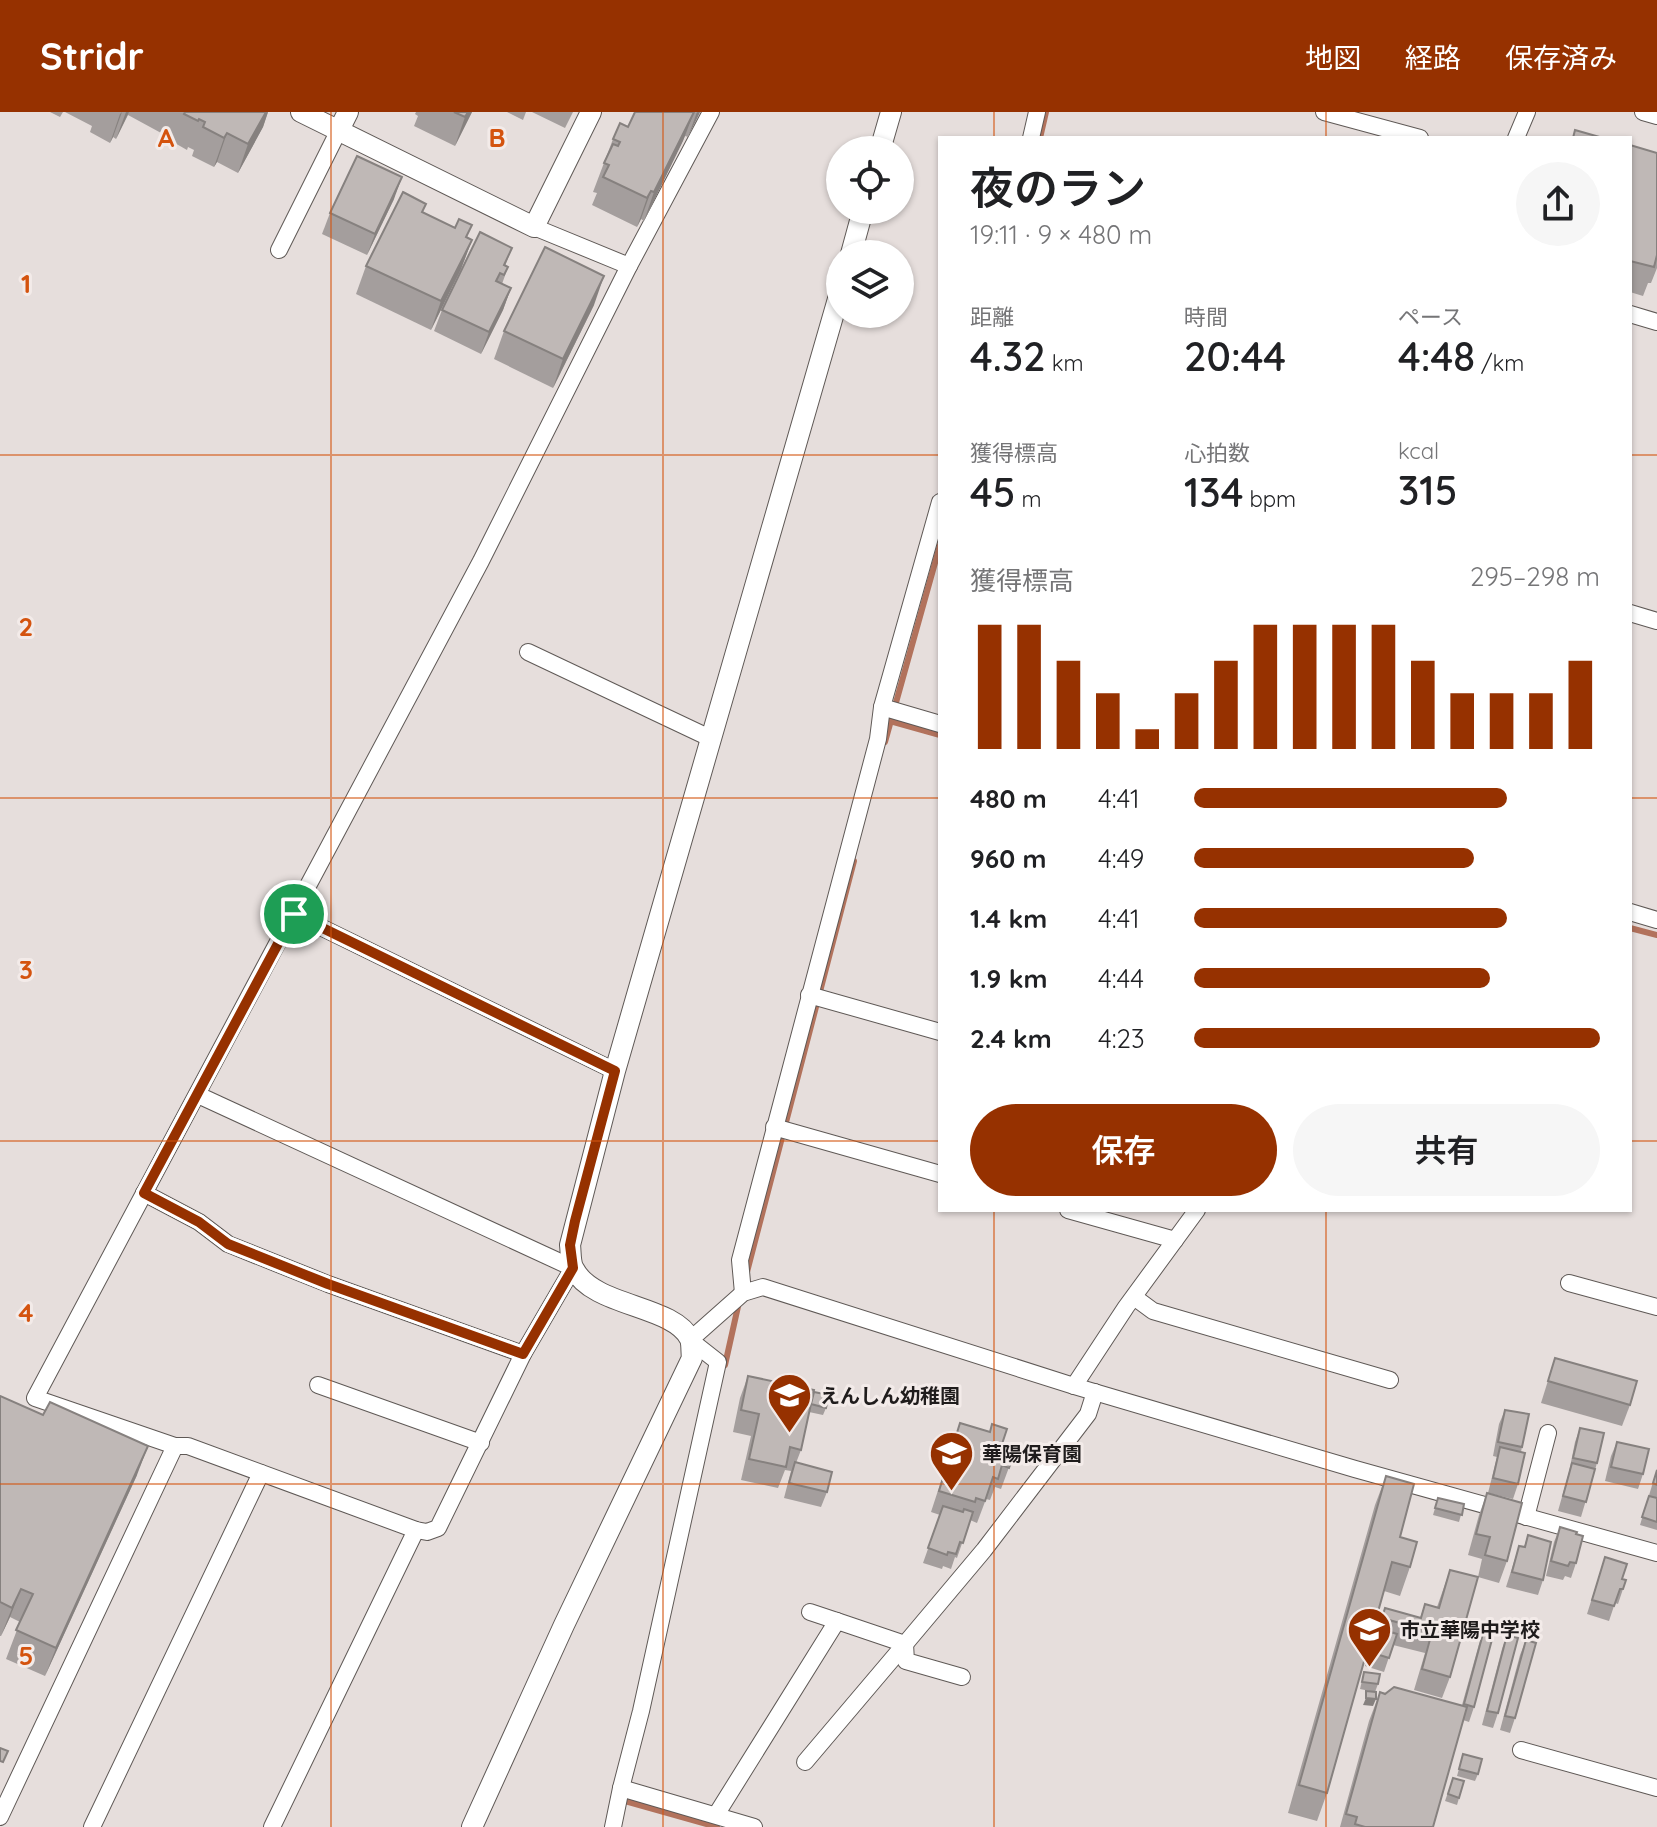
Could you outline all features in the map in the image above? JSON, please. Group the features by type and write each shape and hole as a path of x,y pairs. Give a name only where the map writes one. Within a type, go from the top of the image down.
{"street":[{"path":"301,112 344,121 534,227 629,266"},
{"path":"534,227 591,112"},
{"path":"573,1268 523,1354 438,1528 427,1532 188,1446 175,1446 35,1398 481,561 629,266 711,112"},
{"path":"884,136 891,112"},
{"path":"1031,136 1037,112"},
{"path":"1324,112 1413,136"},
{"path":"1517,136 1527,112"},
{"path":"1643,112 1657,116"},
{"path":"279,250 344,121"},
{"path":"1632,315 1657,322"},
{"path":"613,1827 718,1362 690,1340 679,1325 584,1283 573,1268 570,1245 615,1071 830,328"},
{"path":"743,1293 740,1260 878,739 882,707 938,509"},
{"path":"1632,614 1657,621"},
{"path":"528,652 712,739"},
{"path":"882,707 938,723"},
{"path":"1632,913 1657,920"},
{"path":"294,914 615,1071"},
{"path":"809,995 938,1031"},
{"path":"198,1095 573,1268"},
{"path":"774,1127 938,1173"},
{"path":"144,1193 199,1222 228,1244 328,1284 523,1354"},
{"path":"1075,1212 1175,1240"},
{"path":"1074,1386 1196,1212"},
{"path":"1569,1283 1657,1307"},
{"path":"690,1340 743,1293 763,1287 1074,1386 1657,1553"},
{"path":"1134,1297 1153,1311 1390,1380"},
{"path":"472,1827 564,1625 692,1358 690,1340"},
{"path":"318,1385 481,1443"},
{"path":"805,1762 984,1550 1088,1414 1095,1392"},
{"path":"1526,1517 1548,1433"},
{"path":"0,1817 175,1446"},
{"path":"92,1827 261,1473"},
{"path":"272,1827 416,1530"},
{"path":"810,1612 905,1644"},
{"path":"716,1815 837,1621"},
{"path":"905,1644 906,1661 962,1677"},
{"path":"1521,1750 1657,1788"},
{"path":"621,1788 754,1827"}],"building":[{"path":"185,112 266,112 248,144 227,133 224,138 203,127 205,122"},
{"path":"635,112 694,112 654,192 651,191 647,198 603,177 609,165 604,163 613,144 618,146 620,142 613,139 620,123 628,127"},
{"path":"1575,130 1596,136 1574,136"},
{"path":"1632,146 1657,153 1657,255 1654,267 1632,262"},
{"path":"357,156 402,177 375,234 330,213"},
{"path":"403,192 426,204 422,212 455,228 459,219 472,225 466,237 472,240 441,301 366,266"},
{"path":"480,232 512,248 504,265 508,267 496,281 511,288 489,332 442,310"},
{"path":"545,247 604,276 563,359 504,331"},
{"path":"1555,1358 1637,1381 1630,1405 1548,1381"},
{"path":"748,1376 814,1390 801,1450 790,1447 786,1467 749,1459 759,1414 741,1410"},
{"path":"814,1392 829,1395 826,1408 811,1404"},
{"path":"0,1396 43,1415 50,1402 148,1446 56,1648 16,1630 33,1594 21,1589 12,1608 0,1602"},
{"path":"1505,1410 1529,1414 1522,1447 1498,1442"},
{"path":"960,1423 990,1432 992,1424 1007,1429 1001,1447 1015,1451 1009,1468 1002,1465 998,1479 993,1477 985,1501 976,1498 975,1502 939,1491"},
{"path":"1580,1428 1604,1433 1597,1463 1573,1458"},
{"path":"1617,1442 1649,1449 1643,1474 1611,1467"},
{"path":"1500,1447 1525,1453 1518,1484 1493,1478"},
{"path":"795,1462 832,1472 827,1492 789,1483"},
{"path":"1572,1463 1595,1469 1586,1502 1563,1496"},
{"path":"1386,1476 1414,1484 1400,1537 1417,1542 1410,1567 1392,1562 1327,1793 1299,1785"},
{"path":"1487,1493 1522,1503 1507,1561 1485,1555 1490,1537 1476,1534"},
{"path":"1649,1496 1657,1498 1657,1522 1642,1517"},
{"path":"1438,1498 1464,1504 1462,1515 1435,1508"},
{"path":"943,1506 973,1512 956,1554 948,1552 947,1555 928,1548"},
{"path":"1560,1527 1583,1536 1576,1563 1570,1562 1568,1566 1551,1561"},
{"path":"1528,1535 1551,1542 1543,1580 1512,1572 1519,1546 1525,1547"},
{"path":"1605,1557 1627,1564 1622,1579 1626,1580 1614,1606 1592,1600"},
{"path":"1450,1570 1478,1577 1450,1677 1422,1669 1432,1632 1382,1618 1385,1608 1421,1618 1425,1604 1439,1608"},
{"path":"1378,1628 1397,1634 1389,1658 1370,1652"},
{"path":"1484,1630 1494,1632 1474,1707 1464,1704"},
{"path":"1507,1635 1518,1638 1498,1713 1487,1711"},
{"path":"1526,1640 1536,1643 1515,1718 1505,1716"},
{"path":"1364,1672 1380,1674 1378,1684 1362,1682"},
{"path":"1394,1687 1467,1707 1433,1827 1365,1827 1355,1824 1357,1817 1346,1814 1380,1692 1385,1694"},
{"path":"1366,1691 1376,1692 1376,1699 1366,1698"},
{"path":"0,1748 8,1751 3,1762 0,1761"},
{"path":"1463,1754 1482,1759 1478,1774 1459,1769"},
{"path":"1453,1778 1464,1781 1459,1798 1448,1794"}],"waterway":[{"path":"1040,136 1046,112"},
{"path":"885,742 938,552"},
{"path":"890,721 938,734"},
{"path":"747,1272 854,861"},
{"path":"1632,929 1657,935"},
{"path":"725,1365 739,1302"},
{"path":"625,1801 717,1827"}],"place":[{"name":"えんしん幼稚園","path":"789,1434"},
{"name":"華陽保育園","path":"951,1492"},
{"name":"市立華陽中学校","path":"1369,1668"}],"route":[{"path":"294,914 615,1071 575,1221 570,1245 573,1268 523,1354 328,1284 228,1244 199,1222 144,1193 294,914"}]}
